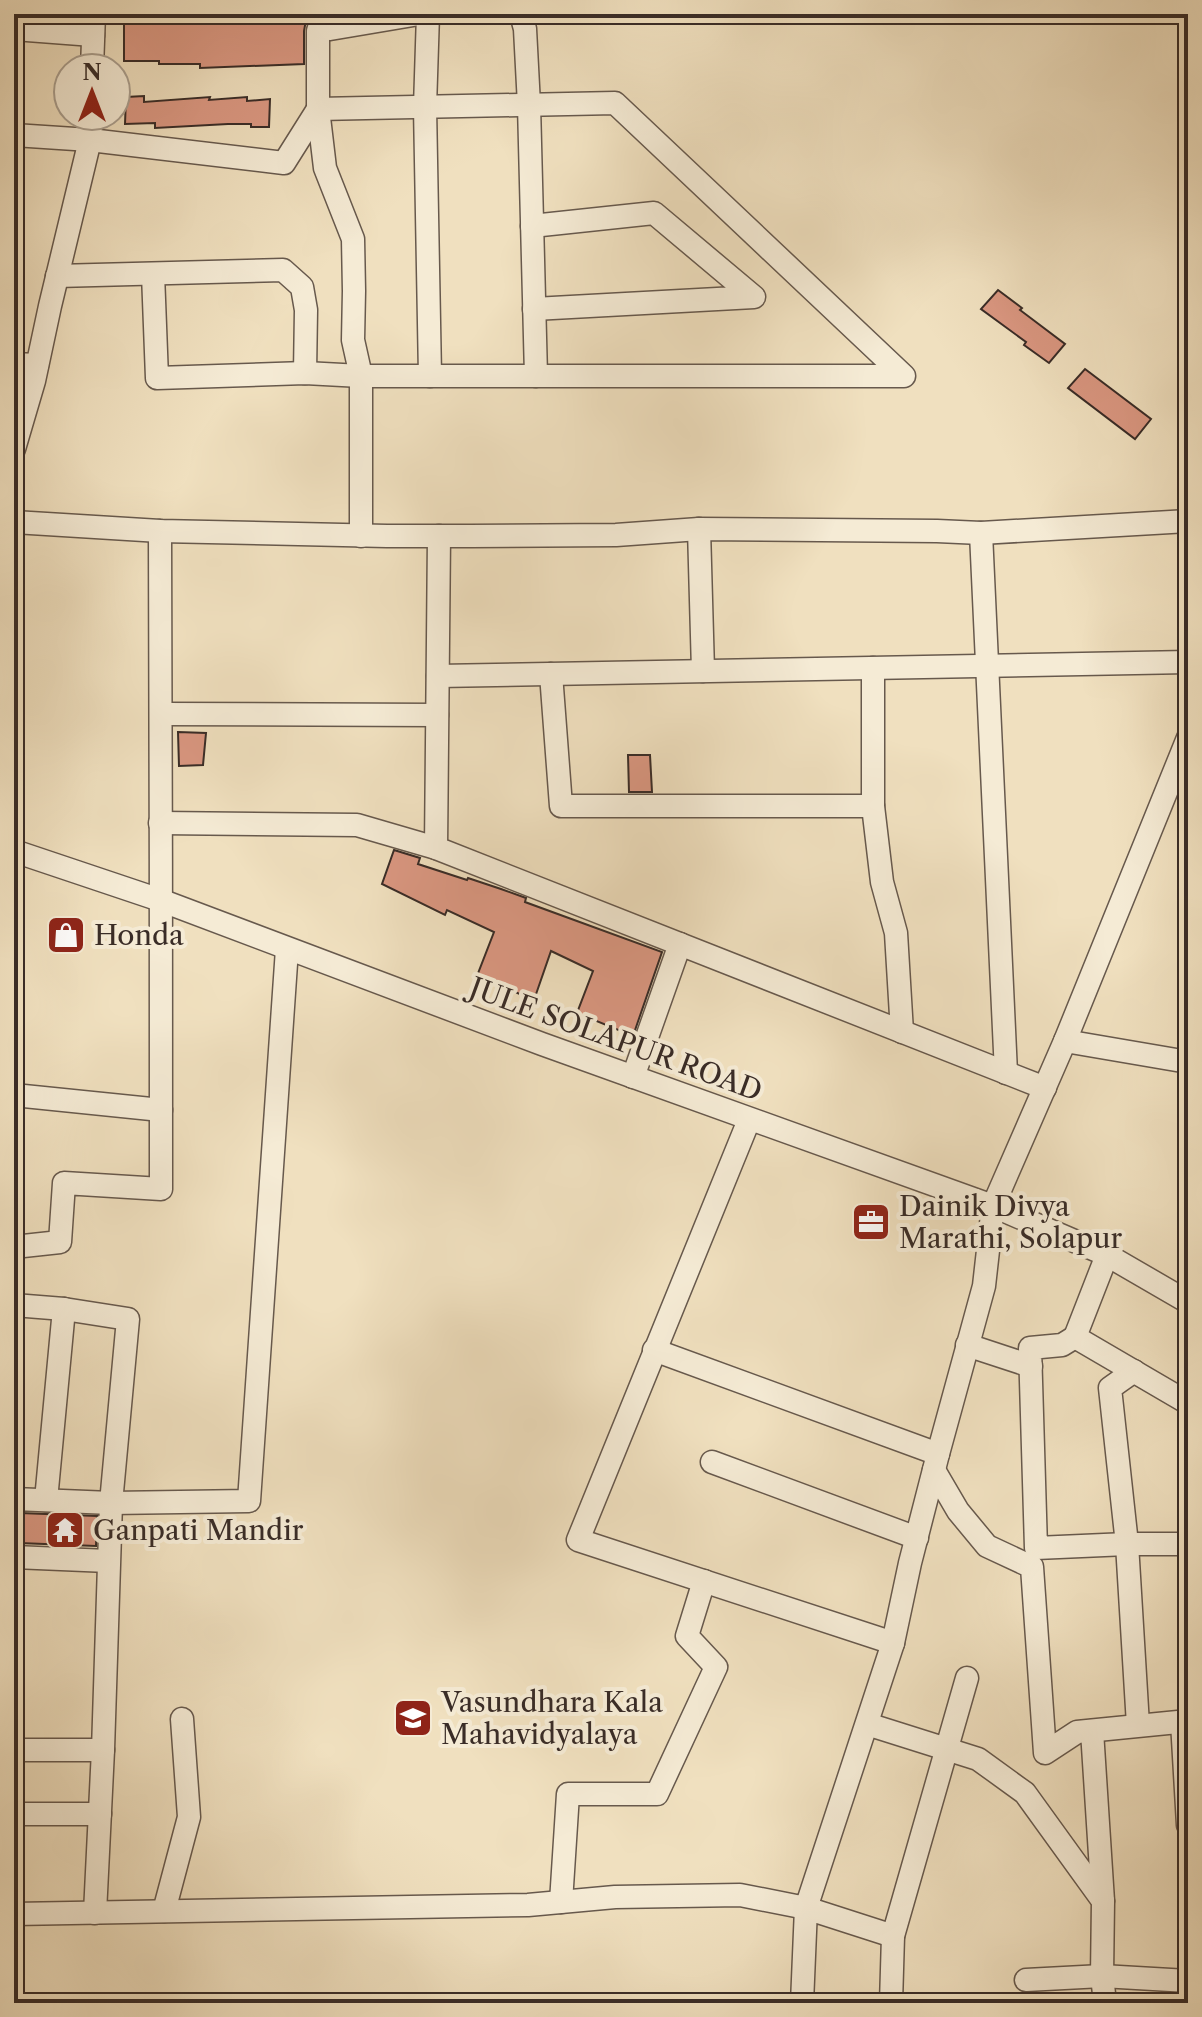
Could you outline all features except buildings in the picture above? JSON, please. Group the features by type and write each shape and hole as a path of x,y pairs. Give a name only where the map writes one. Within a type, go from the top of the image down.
{"street":[{"path":"361,536 361,376 353,340 353,239 325,168 318,109 318,31 326,22 419,14"},
{"path":"428,14 425,107 430,376"},
{"path":"521,14 525,29 529,105 536,376"},
{"path":"14,29 93,24 92,52"},
{"path":"153,274 157,378 305,373 361,376 904,376 615,103 318,109"},
{"path":"14,135 90,140 284,163 318,109"},
{"path":"14,449 37,365 90,132"},
{"path":"532,226 654,213 754,297 534,309"},
{"path":"57,276 283,270 302,287 306,310 305,373"},
{"path":"14,364 37,365"},
{"path":"14,522 160,531 439,536 616,535 699,529 981,533 1188,521"},
{"path":"699,529 703,671"},
{"path":"14,1247 60,1242 64,1183 161,1189 160,531"},
{"path":"981,533 1006,1073"},
{"path":"436,848 439,536"},
{"path":"438,676 1188,662"},
{"path":"873,668 873,806 882,882 896,933 902,1032"},
{"path":"551,674 561,806 873,806"},
{"path":"162,714 437,715"},
{"path":"802,2003 806,1908 893,1643 936,1462 984,1286 993,1206 1065,1041 1188,738"},
{"path":"160,823 357,825 436,848 1045,1088"},
{"name":"JULE SOLAPUR ROAD","path":"14,851 160,900 749,1120 993,1206 1107,1255 1188,1302"},
{"path":"633,1077 680,944"},
{"path":"14,1499 111,1503 249,1501 287,949"},
{"path":"1065,1041 1188,1062"},
{"path":"14,1095 161,1110"},
{"path":"749,1120 578,1540 893,1643"},
{"path":"1107,1255 1075,1337 1062,1345 1030,1348 1036,1548 1188,1544"},
{"path":"14,1305 128,1319 111,1503 95,1913"},
{"path":"46,1500 64,1309"},
{"path":"1075,1337 1188,1403"},
{"path":"967,1345 1031,1366"},
{"path":"654,1350 936,1462 958,1511 987,1546 1032,1567 1045,1753 1077,1732 1185,1722 1188,1825"},
{"path":"1134,1371 1110,1388 1127,1544 1138,1725"},
{"path":"712,1462 917,1538"},
{"path":"14,1557 108,1561"},
{"path":"561,1902 568,1794 657,1794 716,1667 687,1636 704,1581"},
{"path":"891,2003 893,1936 967,1678"},
{"path":"164,1911 189,1817 182,1719"},
{"path":"867,1724 978,1759 1025,1793 1103,1901"},
{"path":"1092,1731 1103,1901 1102,1976 1105,2003"},
{"path":"14,1750 103,1750"},
{"path":"14,1814 100,1814"},
{"path":"14,1914 528,1905 615,1897 740,1895 806,1908 893,1936"},
{"path":"1026,1980 1102,1976 1188,1981"}],"place":[{"name":"Honda","path":"66,935"},
{"name":"Dainik Divya Marathi, Solapur","path":"871,1222"},
{"name":"Ganpati Mandir","path":"65,1530"},
{"name":"Vasundhara Kala Mahavidyalaya","path":"413,1718"}]}
